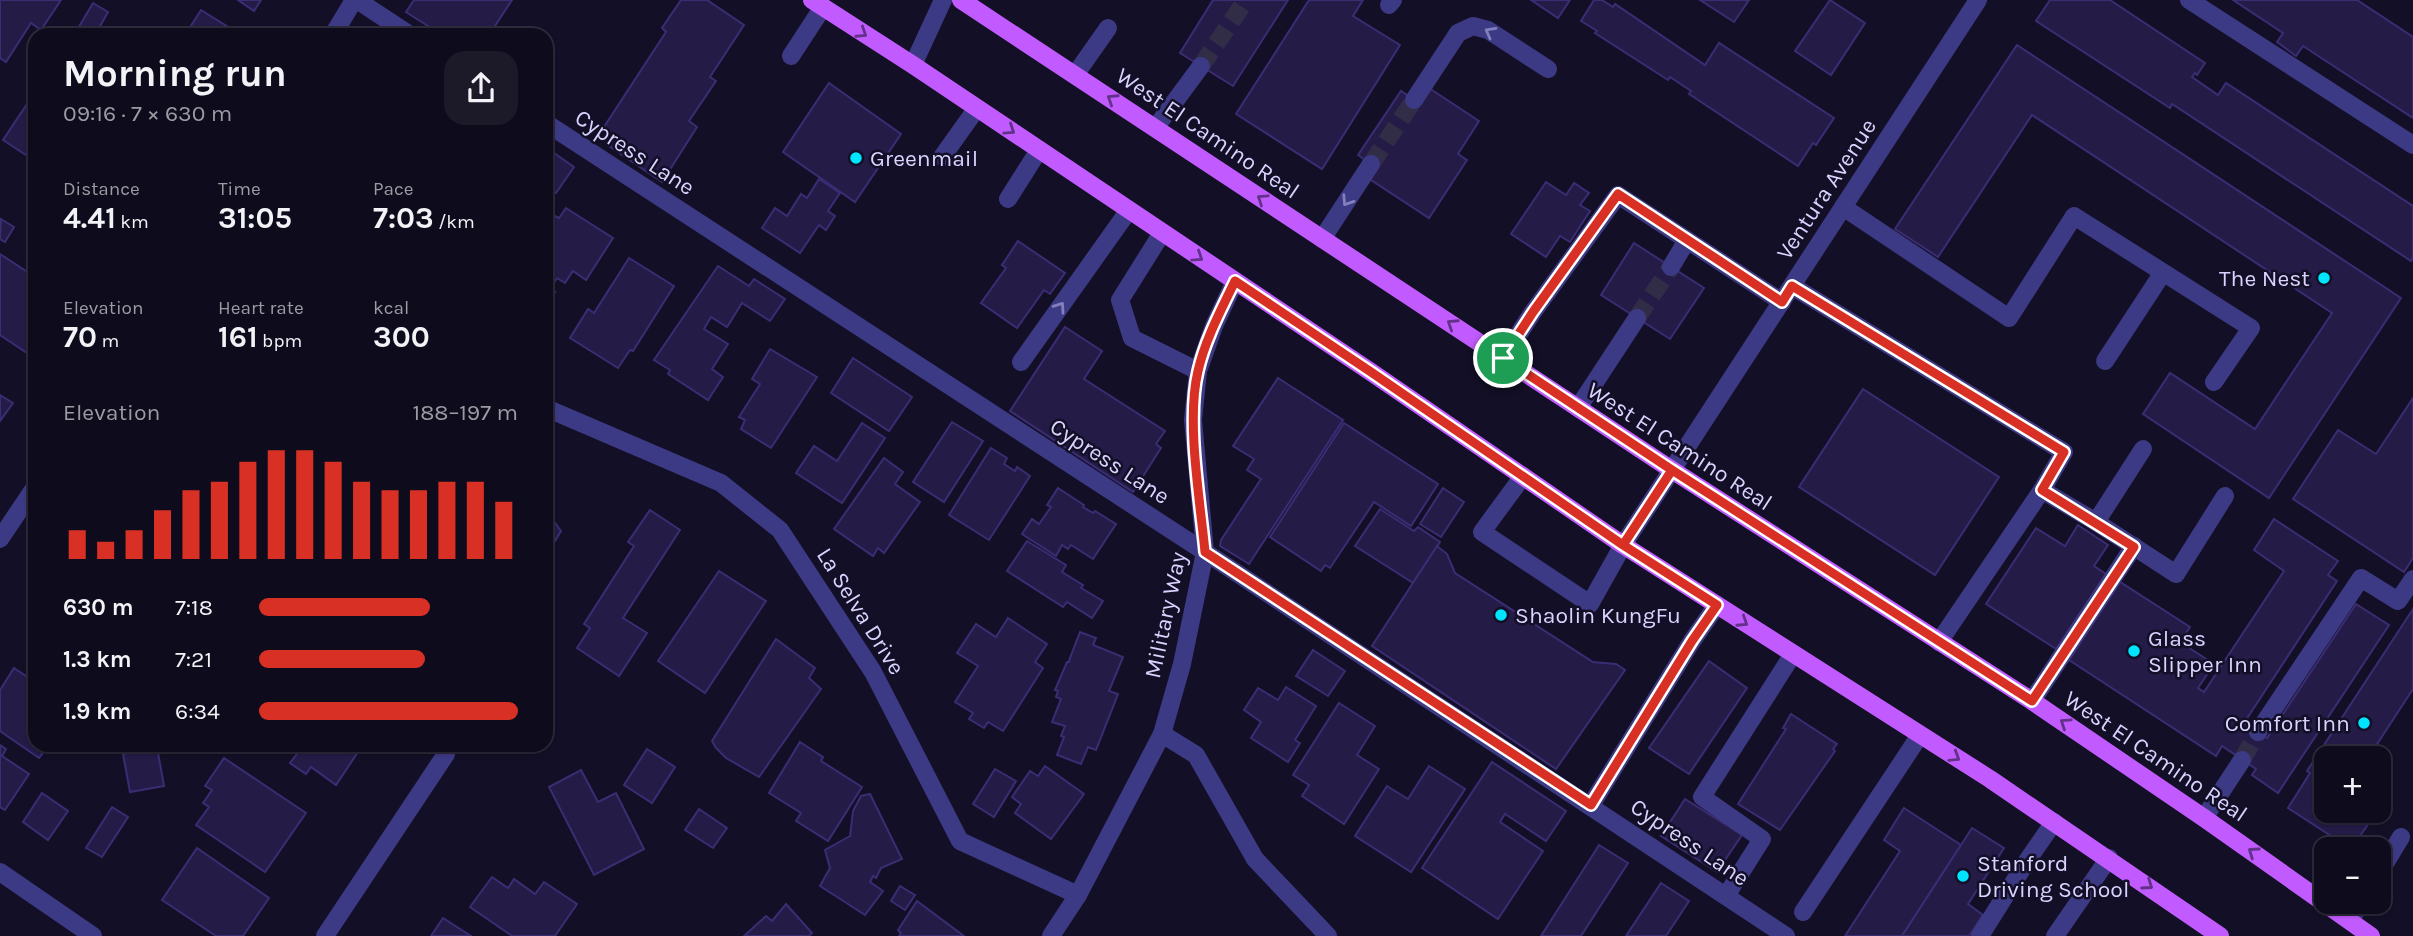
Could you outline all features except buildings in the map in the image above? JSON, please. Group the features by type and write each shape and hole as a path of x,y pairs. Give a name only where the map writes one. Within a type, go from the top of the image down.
{"main road":[{"name":"West El Camino Real","path":"961,0 1672,470 2032,701 2371,936"},
{"path":"817,4 1235,281 1623,545 2109,858 2220,936"}],"street":[{"path":"337,28 355,0 399,28"},
{"path":"912,65 943,0"},
{"name":"Ventura Avenue","path":"1523,476 1482,532 1590,604 1623,545 1978,0"},
{"path":"2189,0 2413,145"},
{"path":"791,56 817,4"},
{"path":"1414,100 1458,33 1473,26 1488,30 1548,69"},
{"path":"1075,75 1108,28"},
{"path":"1156,127 1201,66"},
{"path":"942,157 976,108"},
{"name":"Cypress Lane","path":"553,128 1591,805 1786,936"},
{"path":"1008,199 1039,150"},
{"path":"1322,239 1371,164"},
{"path":"1503,358 1618,194 1782,302"},
{"path":"1843,207 2008,318 2074,216 2251,328 2214,382"},
{"path":"1021,362 1129,210"},
{"path":"1163,233 1120,300 1132,338 1198,371"},
{"path":"1671,267 1687,240"},
{"path":"2105,361 2162,274"},
{"name":"Military Way","path":"1051,936 1078,895 1162,734 1182,664 1205,552 1193,420 1198,371 1214,326 1235,281"},
{"path":"1792,286 2064,452 2042,490 1939,642"},
{"path":"1578,408 1637,318"},
{"name":"La Selva Drive","path":"553,411 721,483 780,530 873,672 960,841 1078,895"},
{"path":"2096,522 2143,449"},
{"path":"2042,490 2176,574 2225,496"},
{"path":"0,539 28,497"},
{"path":"2032,701 2134,547"},
{"path":"2258,732 2361,579 2398,601 2413,579"},
{"path":"1591,805 1717,605"},
{"path":"1726,896 1762,839 1702,797 1793,654"},
{"path":"1162,734 1196,755 1255,859 1328,936"},
{"path":"1803,912 1920,736"},
{"path":"325,936 446,754"},
{"path":"2204,818 2242,760"},
{"path":"1980,936 2054,822"},
{"path":"2391,854 2401,838"},
{"path":"2055,936 2109,858"},
{"path":"0,872 93,936"},
{"path":"2350,921 2354,914"}],"tunnel":[{"path":"1201,66 1246,0"},
{"path":"1371,164 1414,100"},
{"path":"1637,318 1671,267"},
{"path":"2242,760 2258,732"}],"place":[{"name":"Greenmail","path":"856,158"},
{"name":"The Nest","path":"2324,278"},
{"name":"Shaolin KungFu","path":"1501,615"},
{"name":"Glass Slipper Inn","path":"2134,651"},
{"name":"Comfort Inn","path":"2364,723"},
{"name":"Stanford Driving School","path":"1963,876"}],"route":[{"path":"1503,358 1618,194 1782,302 1792,286 2064,452 2042,490 2134,547 2032,701 1672,470 1623,545 1717,605 1591,805 1205,552 1193,420 1198,371 1214,326 1235,281 1623,545 1672,470 1503,358"}]}
